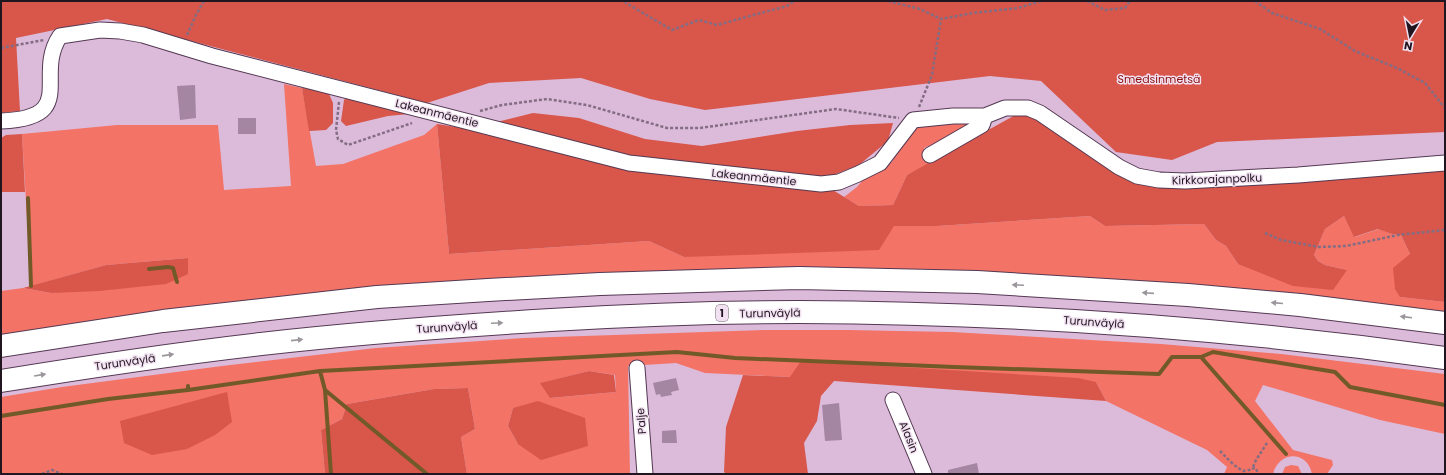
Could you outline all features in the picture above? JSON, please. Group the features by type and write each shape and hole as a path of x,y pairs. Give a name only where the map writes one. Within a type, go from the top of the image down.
{"highway":[{"path":"1,346 163,321 377,298 600,284 799,278 977,282 1188,295 1300,305 1445,323"},
{"name":"Turunväylä","path":"1,381 175,355 261,344 379,332 595,318 705,313 798,312 980,316 1079,321 1186,328 1445,358"}],"street":[{"name":"Lakeanmäentie","path":"60,36 100,30 120,31 143,35 212,56 341,90 454,117 629,163 821,184 839,182 880,163 913,120"},
{"path":"1,121 14,120 37,114 45,108 50,96 51,61 54,46 60,36"},
{"name":"Kirkkorajanpolku","path":"913,120 953,116 985,116 1005,108 1028,108 1040,113 1119,167 1138,176 1159,180 1185,181 1298,175 1445,163"},
{"path":"930,156 982,126 985,116"},
{"name":"Palje","path":"637,368 645,474"},
{"name":"Alasin","path":"894,400 924,474"}],"path":[{"path":"182,46 204,1"},
{"path":"625,1 672,30 699,20 717,25 787,6 794,1"},
{"path":"888,1 920,9 941,18 1018,8 1041,1"},
{"path":"1087,1 1105,10 1125,8 1130,1"},
{"path":"1255,1 1272,13 1320,29 1355,51 1397,68 1424,82 1445,108"},
{"path":"454,117 502,105 547,99 587,105 667,128 700,128 836,110 913,120 932,75 941,18"},
{"path":"1,48 60,36"},
{"path":"341,90 336,130 338,138 348,145 408,123 415,122"},
{"path":"1265,233 1281,240 1319,247 1346,246 1398,235 1445,230"},
{"path":"1220,451 1240,470 1246,471 1253,468 1256,460 1267,443"},
{"path":"1253,468 1256,468 1258,474"},
{"path":"42,474 52,470 62,474"}],"shaded area":[{"path":"284,84 302,88 316,166 343,164 424,135 437,124 449,254 649,241 684,257 894,226 937,226 1090,216 1105,226 1204,224 1216,240 1226,246 1238,264 1347,270 1325,265 1318,261 1314,255 1325,229 1344,216 1355,237 1379,229 1392,234 1401,235 1410,254 1400,297 1445,302 1445,311 731,270 1,338 1,291 23,288 51,293 188,274 188,258 106,265 31,286 22,134 117,125 218,125 224,190 291,186"},
{"path":"969,118 973,127 924,148 924,159 931,163 907,175 893,205 859,206 844,197 857,187 867,175 892,162 906,136 920,123"},
{"path":"765,330 952,332 1161,344 1281,354 1445,374 1445,434 1380,420 1263,385 1255,401 1293,450 1332,460 1333,465 1327,474 1312,474 1305,461 1299,457 1293,456 1281,461 1276,466 1273,474 1224,474 1227,467 1207,450 1106,401 1096,382 791,377 705,373 676,363 628,366 630,474 467,474 461,437 475,429 468,388 434,389 347,404 342,419 321,430 325,474 1,474 1,397 62,387 222,366 376,348 524,338","holes":["589,371 615,375 616,392 551,398 541,383","513,408 518,444 508,426"]},
{"path":"1291,465 1298,466 1302,474 1282,474 1285,467"}],"green space":[{"name":"Smedsinmetsä","path":"1,1 1445,1 1445,132 1217,142 1172,160 1116,152 1041,81 990,76 705,110 650,99 581,78 489,83 427,103 107,19 16,38 20,111 1,113"},
{"path":"302,88 320,90 329,94 333,103 333,123 326,130 309,131"},
{"path":"348,96 409,114 388,116 346,126 341,121 344,100"},
{"path":"533,113 579,118 645,139 702,146 797,131 850,125 893,123 888,141 859,165 818,181 859,206 893,205 907,175 1019,113 1034,115 1130,177 1445,166 1445,302 1400,297 1395,289 1393,268 1410,254 1401,235 1392,234 1378,229 1354,237 1344,216 1325,229 1314,255 1318,261 1325,265 1347,270 1333,290 1293,286 1238,264 1226,246 1216,240 1204,224 1105,226 1090,216 937,226 894,226 879,250 684,257 649,241 449,254 437,124 468,129"},
{"path":"22,134 25,192 1,192 1,138 6,135"},
{"path":"188,258 188,274 166,284 99,291 51,293 23,288 106,265"},
{"path":"801,361 1078,378 1096,382 1106,401 834,381 821,396 817,421 804,443 808,474 726,474 724,472 726,427 743,375 790,377"},
{"path":"589,371 614,375 616,392 550,398 540,383"},
{"path":"468,388 475,429 461,437 467,474 325,474 321,430 342,419 347,404 434,389"},
{"path":"227,392 232,422 215,435 187,449 152,455 124,443 120,421"},
{"path":"538,401 585,418 588,446 541,460 518,444 508,426 513,408"}],"building":[{"path":"195,85 196,118 180,120 177,86"},
{"path":"238,118 256,118 256,134 238,134"},
{"path":"676,378 679,390 671,392 672,395 661,397 660,394 656,395 653,383"},
{"path":"839,403 842,440 825,441 822,405"},
{"path":"676,430 677,443 662,443 662,431"},
{"path":"977,463 979,474 948,474 948,470"}],"waterway":[{"path":"28,198 31,286"},
{"path":"149,269 168,267 173,268 177,282"},
{"path":"320,371 677,352 735,358 1159,374 1172,357 1201,357 1286,454"},
{"path":"1201,357 1213,352 1335,372 1350,387 1445,405"},
{"path":"188,386 188,390 320,371 325,390 331,474"},
{"path":"1,416 108,399 188,390"},
{"path":"325,390 427,474"}]}
